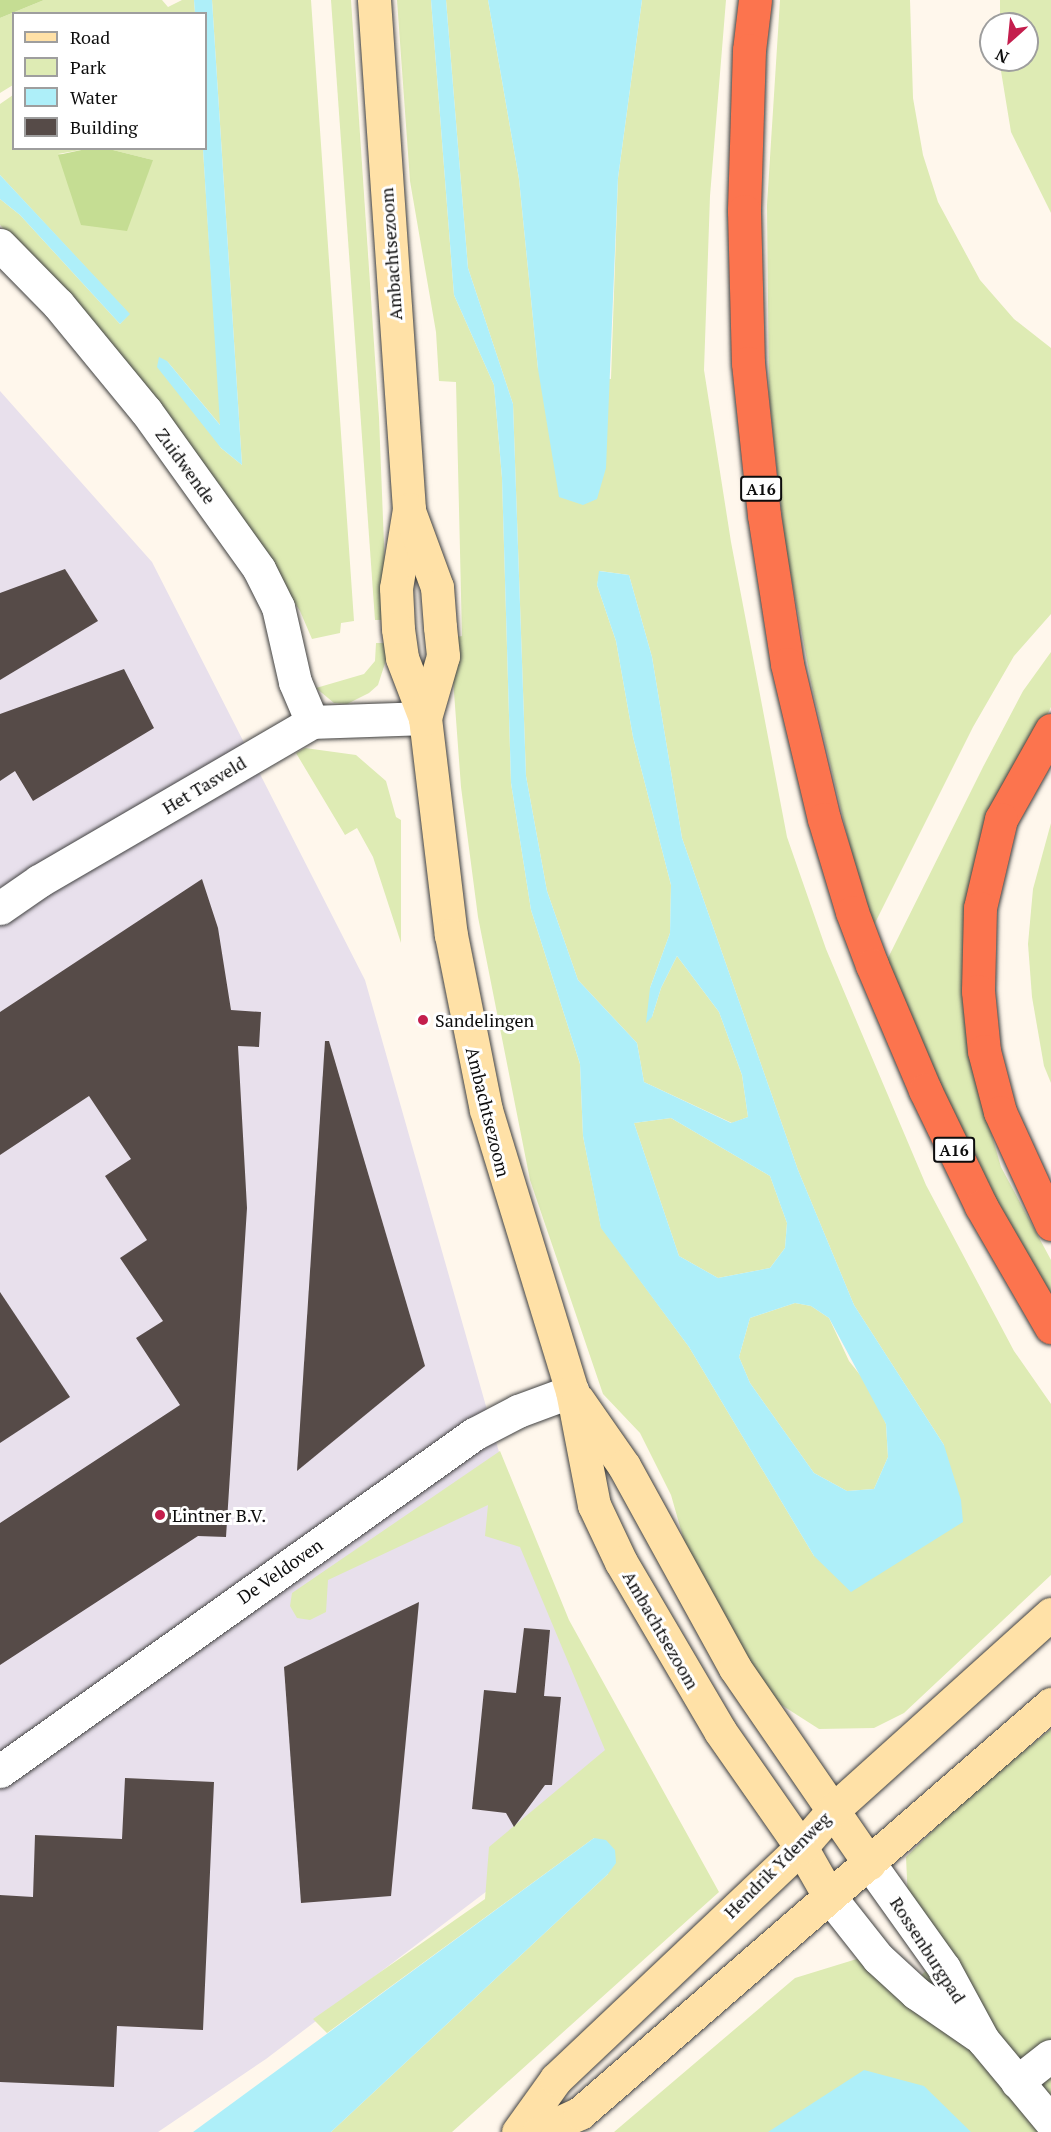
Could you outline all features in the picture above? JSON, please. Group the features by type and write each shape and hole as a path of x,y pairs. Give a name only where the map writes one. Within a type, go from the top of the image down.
{"highway":[{"name":"A16","path":"755,0 749,50 744,211 748,363 764,515 787,664 824,819 852,912 872,965 925,1090 981,1206 1051,1327"},
{"path":"1051,730 1001,819 980,908 978,991 984,1051 1000,1112 1051,1224"}],"street":[{"name":"Ambachtsezoom","path":"374,0 409,509 396,588 398,629 402,658 425,718 440,856 465,1013 503,1172 572,1391 594,1505 621,1562 720,1731 801,1847 829,1896"},
{"name":"Zuidwende","path":"0,245 58,304 146,411 259,570 278,607 295,682 312,722"},
{"name":"Het Tasveld","path":"0,908 39,881 312,722 425,718"},
{"name":"Ambachtsezoom","path":"572,1391 624,1466 735,1668 869,1863"},
{"name":"De Veldoven","path":"0,1771 474,1434 518,1411 572,1391"},
{"name":"Hendrik Ydenweg","path":"518,2132 556,2079 801,1847 833,1810 1051,1614"},
{"path":"539,2132 580,2114 1051,1704"},
{"name":"Rossenburgpad","path":"869,1863 944,1968 983,2040 1051,2122"},
{"name":"Rossenburgpad","path":"829,1896 878,1958 916,1993 983,2040"},
{"path":"1017,2082 1050,2056"}],"shaded area":[{"path":"0,391 152,562 365,980 501,1459 633,1780 266,2059 158,2132 0,2132"}],"green space":[{"path":"0,0 44,0 12,12 0,18"},
{"path":"44,0 162,0 168,7 182,0 194,0 195,12 15,12"},
{"path":"212,0 311,0 354,621 341,623 340,633 312,639 300,611 192,447 142,380 68,295 0,225 0,199 20,215 120,324 129,314 0,175 0,104 12,96 12,150 80,150 58,154 153,160 113,150 203,150 221,426 167,361 221,448 242,465"},
{"path":"331,0 351,0 379,418 387,620 375,620"},
{"path":"397,0 431,0 454,295 494,385 502,478 511,783 531,910 580,1064 583,1136 601,1227 689,1347 814,1556 944,1445 854,1305 798,1170 682,838 652,657 629,575 600,571 597,585 616,641 633,737 671,885 670,933 650,988 652,1017 661,988 677,956 719,1012 742,1075 748,1117 732,1123 644,1082 637,1043 578,980 547,891 526,776 513,404 468,268 446,0 488,0 519,179 538,369 611,379 618,178 642,0 726,0 710,196 704,370 731,542 787,837 826,949 926,1185 1014,1351 1051,1404 1051,1575 904,1713 874,1728 819,1729 769,1697 693,1572 671,1495 640,1433 603,1394 530,1180 478,917 461,787 450,638 462,636 456,382 439,381 436,332 410,181"},
{"path":"780,0 910,0 913,98 923,155 938,202 980,280 1014,319 1051,348 1051,614 1014,656 973,727 874,925 850,847 812,687 785,544 769,394 767,205"},
{"path":"1000,0 1051,0 1051,213 1011,132 1001,72 1039,72 1039,12 1000,12"},
{"path":"12,13 12,86 0,93 0,18"},
{"path":"81,150 113,150 153,160 127,231 81,225 58,155"},
{"path":"376,643 388,643 387,657 378,685 369,693 347,704 334,703 316,688 364,674 375,661"},
{"path":"1051,652 1051,707 985,844 982,1101 1001,1167 1051,1260 1051,1305 949,1119 887,960 1023,691"},
{"path":"305,748 356,755 386,781 396,817 401,820 401,943 373,857 357,828 345,835 296,753"},
{"path":"1051,823 1051,1083 1044,1066 1032,997 1028,944 1033,889"},
{"path":"671,1118 770,1176 787,1223 785,1248 770,1268 718,1278 679,1256 634,1123"},
{"path":"795,1303 811,1306 829,1318 849,1361 868,1385 886,1424 888,1457 874,1489 847,1491 814,1473 750,1383 739,1357 750,1318"},
{"path":"500,1451 569,1620 719,1892 452,2132 331,2132 608,1874 594,1838 327,2033 313,2019 485,1899 489,1847 605,1750 520,1547 485,1536 488,1505 328,1580 326,1612 310,1620 297,1618 290,1606 292,1593"},
{"path":"1051,1729 1051,2132 614,2132 795,1978 860,1958 898,1997 945,1953 908,1901 906,1857 968,1796"}],"water":[{"path":"194,0 212,0 242,465 221,448 157,367 159,357 167,361 220,425 203,150 207,150 207,12 195,12"},
{"path":"431,0 446,0 468,268 513,404 526,776 547,891 578,980 637,1043 644,1082 731,1123 748,1117 742,1075 719,1012 677,956 661,988 652,1017 646,1023 650,988 670,933 671,885 633,737 616,641 597,585 599,571 629,575 652,657 682,838 798,1170 854,1305 944,1445 961,1500 963,1522 851,1592 814,1556 689,1347 601,1228 583,1136 580,1064 531,910 511,783 502,478 494,385 454,295","holes":["671,1118 770,1176 787,1223 785,1248 770,1268 718,1278 679,1256 634,1123","795,1303 811,1306 829,1318 886,1424 888,1457 874,1489 847,1491 814,1473 750,1383 739,1357 750,1318"]},
{"path":"488,0 642,0 618,178 606,468 597,499 583,505 559,497 538,369 519,179"},
{"path":"0,175 130,314 120,324 20,215 0,199"},
{"path":"594,1838 606,1840 615,1850 616,1863 608,1874 331,2132 193,2132"},
{"path":"864,2070 924,2086 971,2132 768,2132"}],"building":[{"path":"65,569 98,621 0,680 0,593"},
{"path":"124,669 154,728 33,801 15,771 0,781 0,714"},
{"path":"202,879 218,928 231,1010 261,1012 259,1047 238,1046 247,1208 226,1537 198,1536 0,1665 0,1523 180,1405 136,1338 163,1321 120,1258 147,1240 105,1176 131,1159 89,1096 0,1155 0,1012"},
{"path":"325,1041 329,1041 425,1366 297,1471"},
{"path":"0,1292 70,1397 0,1443"},
{"path":"419,1602 391,1896 301,1903 284,1667"},
{"path":"524,1628 550,1630 544,1696 561,1697 552,1785 545,1785 514,1827 506,1813 472,1809 484,1690 516,1693"},
{"path":"125,1778 214,1782 203,2030 117,2026 114,2087 0,2082 0,1895 33,1897 35,1835 122,1839"}],"place":[{"name":"Sandelingen","path":"423,1020"},
{"name":"Lintner B.V.","path":"160,1515"}]}
